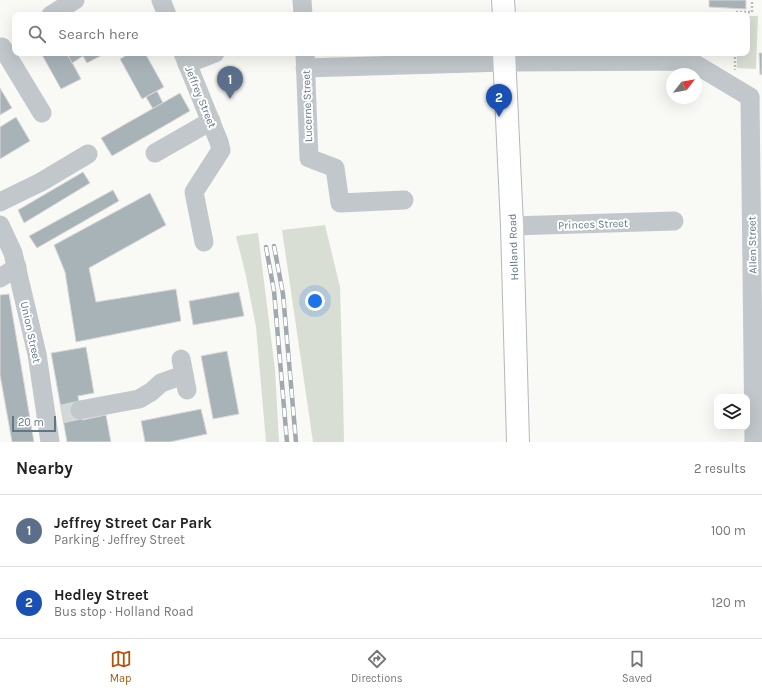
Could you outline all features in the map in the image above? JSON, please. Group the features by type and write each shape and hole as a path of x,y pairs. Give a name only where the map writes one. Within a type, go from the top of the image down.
{"main road":[{"path":"503,0 504,12"},
{"name":"Holland Road","path":"505,57 512,226 518,442"}],"street":[{"path":"56,12 75,0"},
{"path":"161,0 166,12"},
{"path":"302,0 303,12"},
{"path":"6,45 42,113"},
{"path":"185,58 197,56"},
{"path":"305,60 505,57 690,61 756,97"},
{"name":"Jeffrey Street","path":"185,58 211,121 221,150 194,192 204,242"},
{"name":"Lucerne Street","path":"305,60 309,158 335,168 340,204 404,200"},
{"name":"Allen Street","path":"754,442 758,395 756,97"},
{"path":"155,153 211,121"},
{"path":"0,202 41,182 88,154"},
{"name":"Princes Street","path":"512,226 674,221"},
{"name":"Union Street","path":"0,225 13,253 17,267 37,354 54,415 50,442"},
{"path":"0,278 17,267"},
{"path":"80,410 139,399 161,384 184,375"}],"path":[{"path":"735,12 752,12 752,0"}],"shaded area":[{"path":"750,16 758,16 756,69 737,68 737,56 750,56"},
{"path":"325,225 340,287 344,442 313,442 282,230"},
{"path":"258,233 275,370 279,442 266,442 256,327 236,236"}],"building":[{"path":"709,0 746,0 746,9 709,7"},
{"path":"759,53 762,53 762,74 760,75"},
{"path":"43,56 69,56 81,79 61,89"},
{"path":"68,56 83,56 72,63"},
{"path":"83,56 100,56 87,63"},
{"path":"125,56 147,56 164,87 142,99 120,59"},
{"path":"0,88 12,108 0,115"},
{"path":"157,91 163,103 153,109 146,97"},
{"path":"180,93 190,111 112,156 101,138"},
{"path":"16,117 30,141 0,159 0,127"},
{"path":"83,172 90,183 24,223 18,210"},
{"path":"113,190 119,201 37,248 29,236"},
{"path":"150,193 166,225 89,268 96,302 176,289 181,321 76,342 65,272 54,245"},
{"path":"239,292 244,316 193,325 189,301"},
{"path":"9,294 34,442 12,442 0,375 0,295"},
{"path":"86,347 94,393 78,396 82,420 106,415 111,442 67,442 51,353"},
{"path":"227,351 239,414 213,419 201,356"},
{"path":"201,409 207,434 170,442 145,442 141,421"}],"tunnel":[{"path":"62,414 80,410"}],"railway":[{"path":"274,246 283,294 296,442"},
{"path":"266,247 274,291 287,442"}],"place":[{"name":"Jeffrey Street Car Park","path":"230,99"},
{"name":"Hedley Street","path":"499,117"}]}
